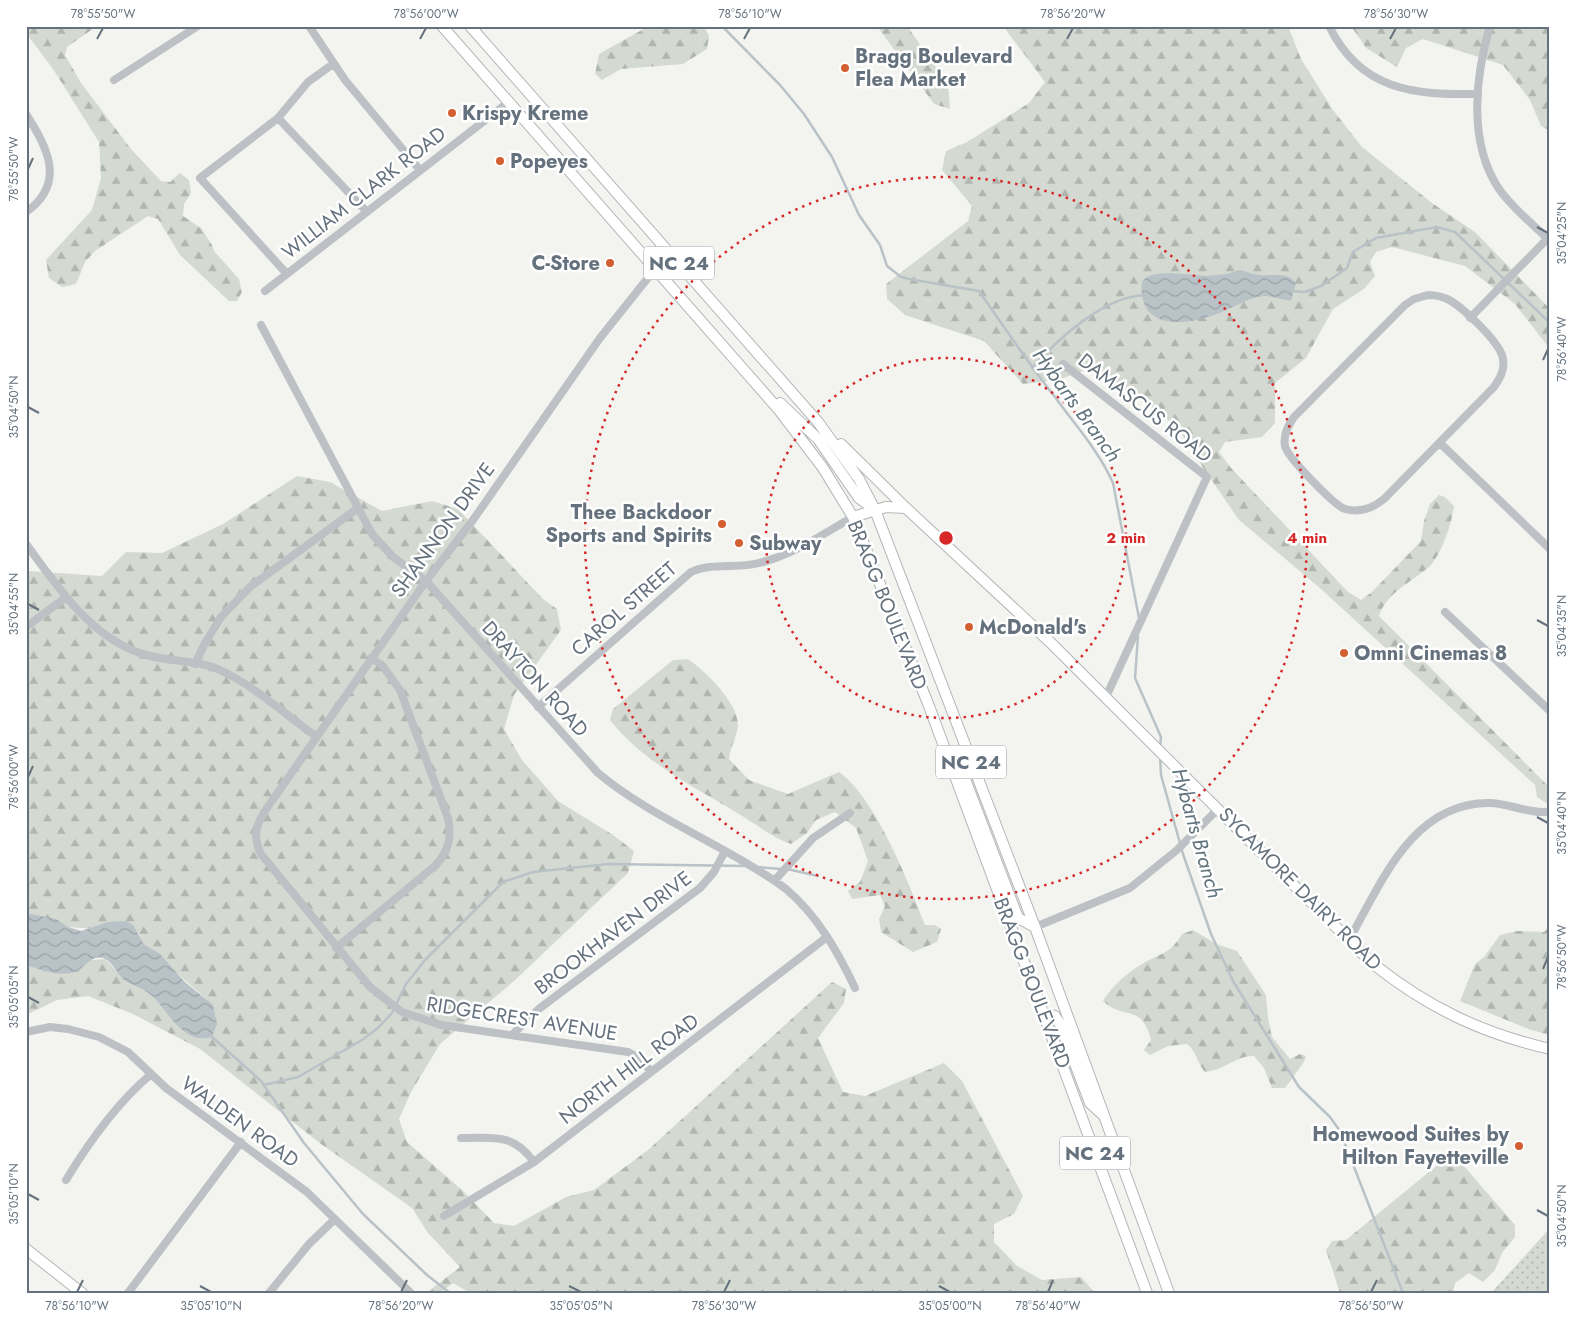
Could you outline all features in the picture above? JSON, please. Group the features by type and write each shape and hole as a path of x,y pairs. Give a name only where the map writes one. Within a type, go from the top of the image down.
{"main road":[{"name":"BRAGG BOULEVARD","path":"442,26 780,410 823,468 853,517 951,768 1147,1293"},
{"name":"BRAGG BOULEVARD","path":"470,26 671,252 818,422 860,479 875,510 1034,927 1169,1293"},
{"path":"748,374 818,440 850,488 859,498 875,510"},
{"name":"SYCAMORE DAIRY ROAD","path":"818,422 1106,697 1349,940 1385,973 1431,1004 1482,1030 1510,1040 1550,1049"},
{"path":"853,517 894,506 906,508"},
{"path":"951,768 965,779 1018,918 1034,927"},
{"path":"1044,1014 1055,1016 1060,1024 1090,1103 1103,1114"},
{"path":"26,1249 82,1293"}],"street":[{"path":"114,80 198,26"},
{"path":"308,26 333,64 420,170"},
{"path":"1329,26 1336,41 1349,57 1374,76 1387,83 1422,94 1478,94"},
{"path":"1470,318 1549,238 1510,202 1490,172 1482,147 1478,94 1490,26"},
{"path":"265,291 287,274 200,178 278,118 308,82 333,64"},
{"name":"WILLIAM CLARK ROAD","path":"287,274 510,102"},
{"path":"26,114 48,151 50,171 42,196 26,212"},
{"path":"278,118 367,212"},
{"name":"SHANNON DRIVE","path":"255,836 257,825 267,808 426,581 473,520 600,338 655,269 671,252"},
{"path":"1423,295 1439,296 1453,302 1470,318 1500,349 1504,358 1503,369 1494,387 1380,502 1372,508 1356,511 1342,508 1289,456 1285,441 1286,431 1294,418 1409,301 1423,295"},
{"name":"DRAYTON ROAD","path":"261,325 372,534 385,550 426,581 584,759 610,783 775,880 802,904 827,937 855,988"},
{"name":"DAMASCUS ROAD","path":"1063,364 1207,477 1106,697"},
{"path":"1440,443 1550,550"},
{"path":"196,664 205,643 221,617 250,587 358,508"},
{"name":"CAROL STREET","path":"538,707 691,572 705,567 742,566 773,560 853,517"},
{"path":"26,544 66,598 99,630 124,647 148,656 196,664 225,672 318,737"},
{"path":"26,628 66,598"},
{"path":"1444,612 1550,711"},
{"path":"336,948 436,865 448,848 450,838 448,818 400,690 386,669 372,658"},
{"path":"1349,940 1398,854 1411,838 1430,822 1453,810 1479,803 1505,804 1540,813 1550,811"},
{"path":"1034,927 1130,888 1171,856 1218,809"},
{"path":"775,880 813,838 850,813"},
{"name":"RIDGECREST AVENUE","path":"255,836 261,854 336,948 370,987 402,1012 436,1024 628,1052 641,1059 651,1072"},
{"name":"BROOKHAVEN DRIVE","path":"513,1034 540,1008 700,888 714,872 725,851"},
{"name":"NORTH HILL ROAD","path":"444,1216 534,1162 827,937"},
{"name":"WALDEN ROAD","path":"26,1032 40,1028 60,1028 98,1038 128,1052 150,1075 297,1183 410,1293"},
{"path":"66,1180 79,1158 116,1110 150,1075"},
{"path":"461,1138 506,1139 519,1146 534,1162"},
{"path":"128,1293 241,1142"},
{"path":"269,1293 309,1244 335,1219"}],"green space":[{"path":"26,26 97,26 67,47 65,55 81,83 131,149 161,181 170,182 180,173 189,180 191,193 184,204 183,216 201,228 214,251 239,279 242,292 237,301 229,301 180,255 158,219 148,216 95,251 85,262 76,284 62,287 49,278 46,260 92,210 101,178 99,142 53,69 26,33"},
{"path":"649,26 704,26 709,36 707,49 683,64 621,69 602,80 595,74 599,54"},
{"path":"877,26 907,26 948,84 950,109 934,104"},
{"path":"1003,26 1288,26 1301,59 1333,110 1362,147 1432,203 1475,232 1550,309 1550,349 1515,304 1465,266 1392,247 1376,252 1370,262 1375,276 1364,289 1333,309 1306,358 1275,383 1275,423 1262,437 1225,442 1219,452 1231,468 1348,592 1361,600 1372,592 1421,541 1424,521 1430,504 1439,495 1445,497 1454,506 1446,538 1439,554 1430,566 1388,600 1379,616 1549,787 1550,798 1546,803 1537,797 1535,785 1321,589 1239,520 1177,427 1130,392 1086,370 1057,380 1023,384 984,341 905,315 887,299 886,284 968,221 972,206 942,170 946,151 967,142 1029,103 1045,82"},
{"path":"1351,26 1550,26 1550,131 1541,126 1530,100 1503,65 1423,39 1406,48 1397,67 1366,48"},
{"path":"297,476 330,482 382,511 432,501 458,509 543,599 557,609 561,630 514,695 504,729 522,760 558,801 613,835 634,851 628,873 514,981 440,1044 411,1092 399,1119 407,1142 462,1190 494,1223 514,1226 566,1197 594,1190 648,1150 832,982 846,989 844,1003 818,1038 843,1092 865,1096 944,1063 962,1081 1023,1196 1014,1214 994,1224 994,1242 1017,1266 1042,1280 1081,1277 1095,1293 470,1293 453,1283 440,1293 426,1293 460,1267 428,1233 412,1208 321,1144 200,1049 133,1014 88,996 57,1000 26,1015 26,965 105,959 130,984 146,991 157,999 217,1024 205,998 169,966 159,953 144,944 138,932 68,927 26,914 26,568 29,571 102,576 126,552 162,553 223,524"},
{"path":"688,659 712,679 733,708 738,726 729,759 749,780 788,794 839,772 852,784 878,820 890,842 925,925 935,925 941,929 937,942 913,952 881,932 879,919 885,906 880,895 852,899 848,891 860,882 868,861 856,828 835,812 816,820 807,833 791,844 770,834 670,773 638,749 610,720 613,709 673,660"},
{"path":"1550,926 1550,1035 1531,1030 1460,1001 1475,964 1484,957 1500,935 1517,931 1544,932"},
{"path":"1193,930 1216,944 1237,951 1266,995 1272,1037 1290,1059 1300,1054 1306,1056 1304,1062 1285,1088 1272,1088 1264,1068 1254,1056 1248,1056 1219,1069 1205,1072 1193,1050 1187,1044 1168,1046 1150,1055 1144,1050 1151,1040 1147,1028 1142,1021 1137,1016 1111,1007 1103,1001 1115,985 1125,976 1142,964 1169,950 1182,934"},
{"path":"1452,1156 1464,1166 1515,1225 1515,1237 1502,1253 1495,1270 1483,1282 1469,1273 1455,1283 1453,1293 1340,1293 1326,1250 1332,1241 1346,1240 1435,1167"},
{"path":"1550,1228 1550,1293 1491,1293"}],"water":[{"path":"1241,270 1258,275 1289,277 1296,283 1291,301 1261,296 1201,319 1175,322 1154,316 1146,308 1142,297 1142,282 1146,277 1153,275 1171,273 1206,276"},
{"path":"26,913 56,919 68,927 81,931 108,922 126,921 133,925 144,944 159,953 185,982 213,1005 217,1024 212,1037 201,1038 192,1036 184,1031 150,994 123,979 105,959 92,959 75,972 62,974 26,965"}],"waterway":[{"name":"Hybarts Branch","path":"722,26 780,85 804,114 832,157 859,215 880,245 887,266 901,277 979,291 1094,449 1113,483 1139,618"},
{"path":"1292,291 1305,292 1321,286 1347,268 1353,252 1376,238 1437,227 1455,232 1550,323"},
{"path":"1032,368 1068,333 1097,311 1113,303 1144,295"},
{"name":"Hybarts Branch","path":"1138,636 1135,678 1161,737 1160,747"},
{"name":"Hybarts Branch","path":"1160,755 1161,775 1183,854 1211,934 1233,981 1299,1087 1330,1117 1340,1131 1403,1293"},
{"path":"264,1085 298,1077 362,1040 378,1028 392,1013 406,984 425,960 503,882 533,872 608,864 747,866"},
{"path":"757,867 781,869"},
{"path":"787,869 818,876"},
{"path":"211,1036 261,1081 304,1143 363,1214 427,1275 450,1293"}],"place":[{"name":"Bragg Boulevard Flea Market","path":"845,68"},
{"name":"Krispy Kreme","path":"452,113"},
{"name":"Popeyes","path":"500,161"},
{"name":"C-Store","path":"610,263"},
{"name":"Thee Backdoor Sports and Spirits","path":"722,524"},
{"name":"Subway","path":"739,543"},
{"name":"McDonald's","path":"969,627"},
{"name":"Omni Cinemas 8","path":"1344,653"},
{"name":"Homewood Suites by Hilton Fayetteville","path":"1519,1146"}]}
